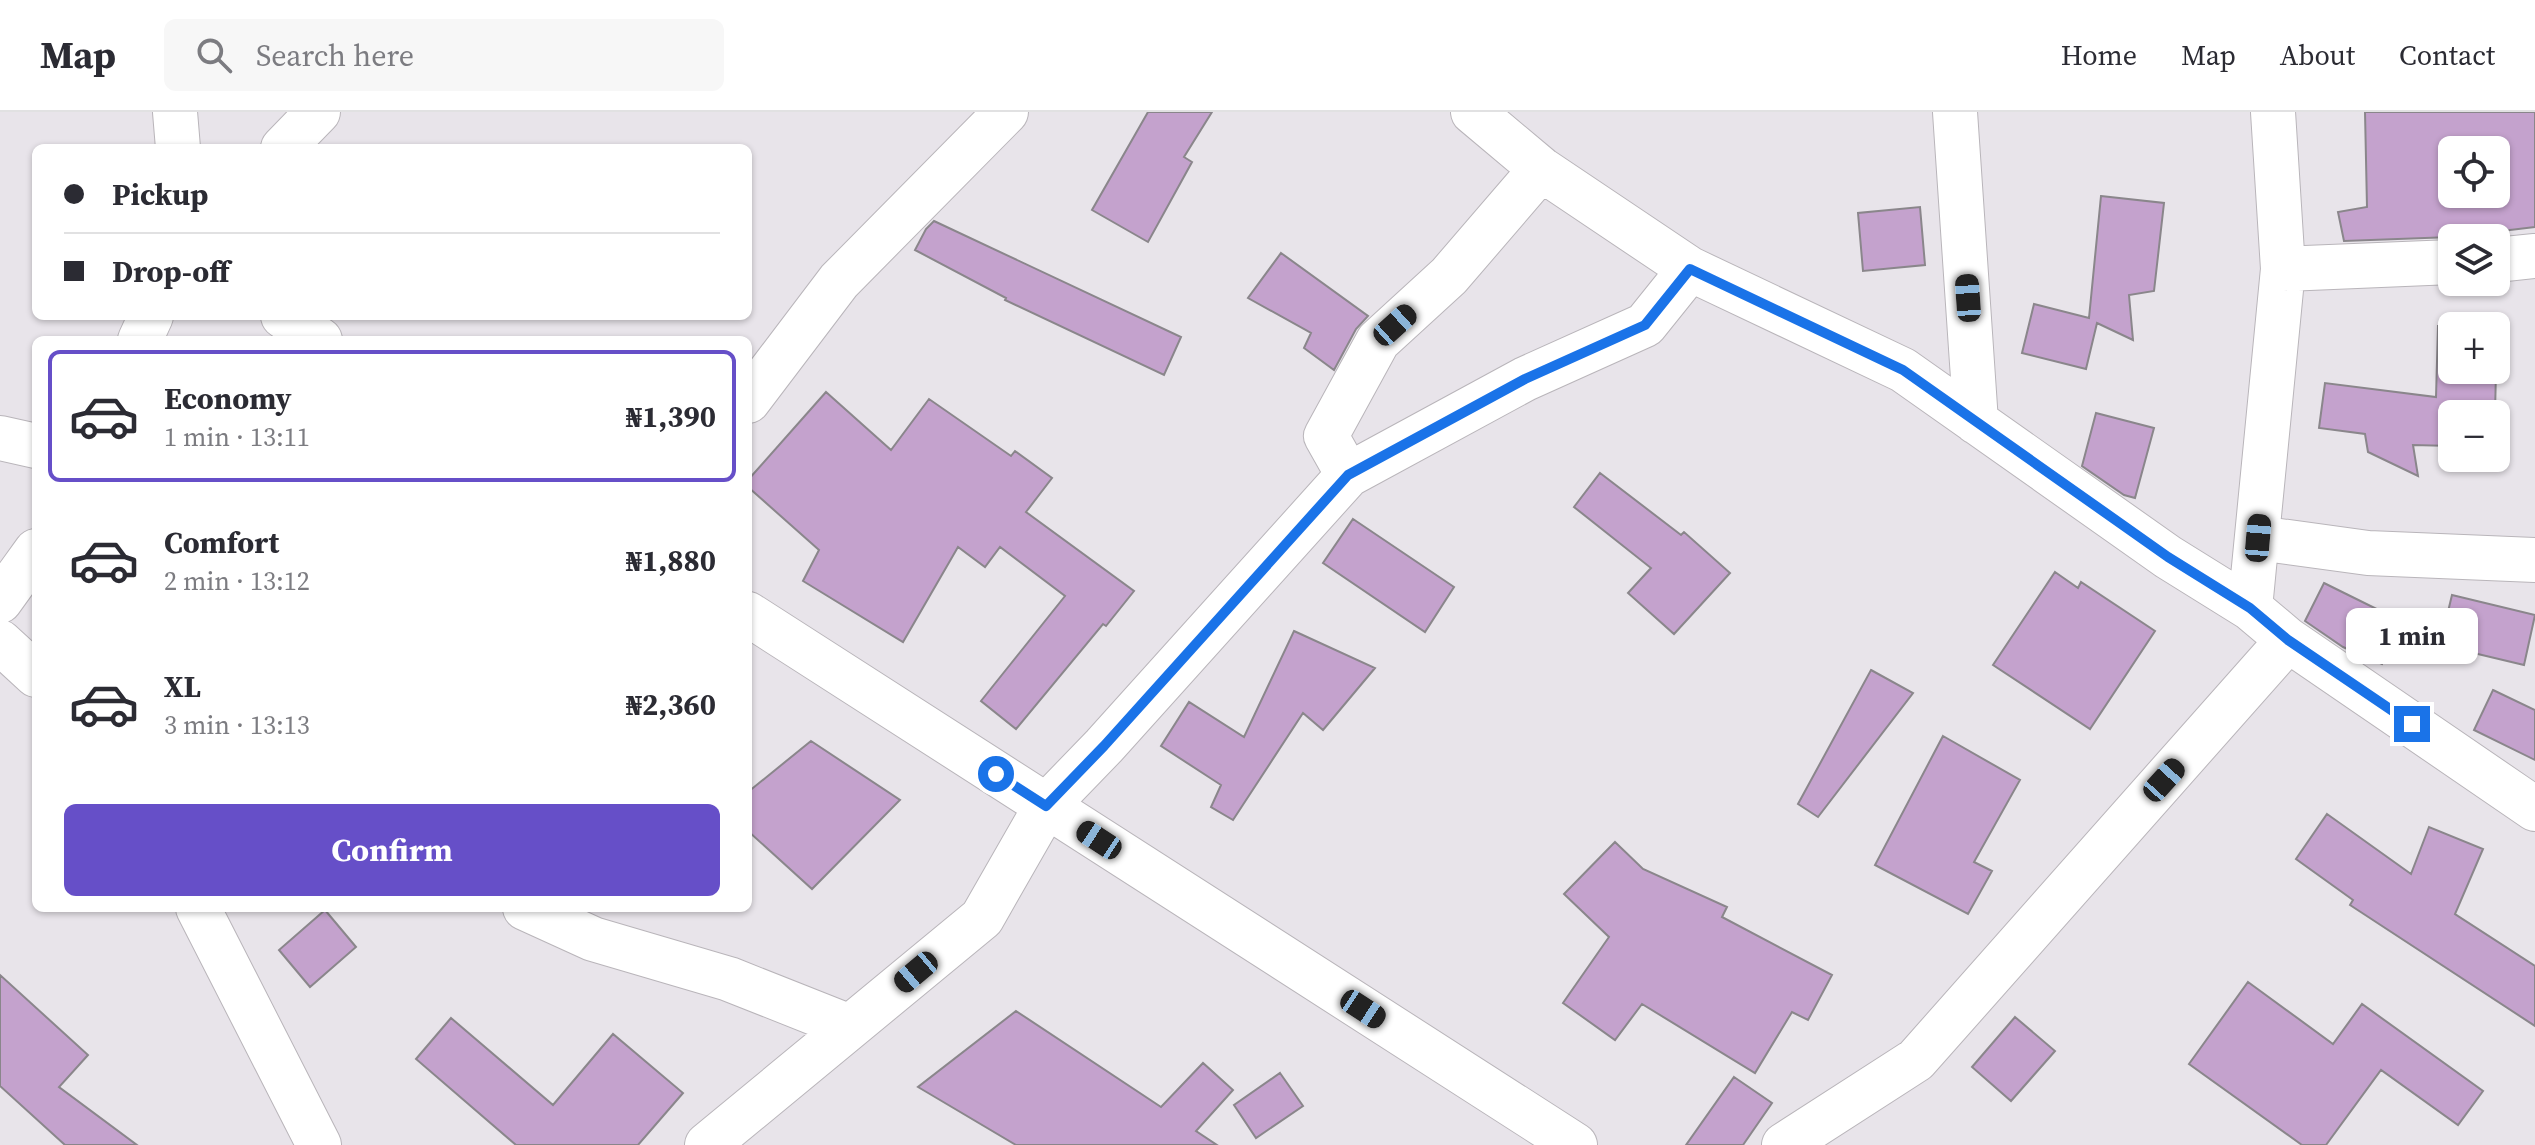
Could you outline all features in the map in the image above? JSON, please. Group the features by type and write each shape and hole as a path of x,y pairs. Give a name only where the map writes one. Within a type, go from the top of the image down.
{"street":[{"path":"175,112 178,144"},
{"path":"287,144 318,112"},
{"path":"752,396 839,281 1006,112"},
{"path":"1473,112 1541,169 1690,269 1903,370 2168,557 2250,608 2288,640 2535,809"},
{"path":"1955,112 1976,422"},
{"path":"2250,608 2283,269 2273,112"},
{"path":"1348,475 1326,436 1378,341 1449,276 1541,169"},
{"path":"2510,259 2535,256"},
{"path":"2283,269 2438,263"},
{"path":"707,1145 982,918 1046,806 1104,746 1348,475 1525,379 1645,325 1690,269"},
{"path":"289,320 314,336"},
{"path":"0,438 32,445"},
{"path":"2258,538 2368,553 2535,560"},
{"path":"0,601 32,557"},
{"path":"752,617 1575,1145"},
{"path":"1784,1145 1916,1060 2288,640"},
{"path":"0,642 32,671"},
{"path":"200,912 319,1145"},
{"path":"534,912 593,939 729,979 850,1027"}],"building":[{"path":"1148,112 1212,112 1184,157 1192,162 1148,242 1092,210"},
{"path":"2365,112 2535,112 2535,227 2510,230 2510,224 2438,224 2438,238 2344,241 2338,212 2367,207"},
{"path":"2101,196 2164,203 2154,291 2129,295 2133,340 2097,323 2086,369 2022,353 2034,304 2089,318"},
{"path":"1920,207 1925,265 1863,271 1858,213"},
{"path":"934,221 1181,337 1164,375 1005,300 915,250"},
{"path":"1281,253 1368,316 1356,329 1334,370 1304,348 1311,333 1248,298"},
{"path":"2438,326 2438,384 2496,384 2495,400 2438,400 2438,446 2413,445 2418,476 2368,452 2365,434 2319,428 2325,383 2436,397"},
{"path":"826,392 891,450 929,399 1011,456 1015,451 1052,478 1026,512 1134,591 1016,729 981,701 1065,596 1000,547 985,567 958,547 903,642 803,581 819,550 752,491 752,475"},
{"path":"2096,413 2154,428 2135,498 2124,495 2082,466"},
{"path":"1600,473 1681,535 1684,532 1730,573 1674,634 1628,593 1651,568 1574,507"},
{"path":"1353,519 1454,587 1425,632 1323,563"},
{"path":"2055,572 2078,588 2081,582 2155,631 2090,729 1993,665"},
{"path":"2324,583 2403,622 2382,664 2343,647 2305,621"},
{"path":"2452,595 2535,615 2524,665 2440,645"},
{"path":"1294,631 1375,668 1323,730 1303,713 1233,820 1211,807 1221,785 1161,746 1189,702 1244,737"},
{"path":"1871,670 1913,693 1818,817 1798,804"},
{"path":"2493,690 2535,710 2535,760 2474,730"},
{"path":"1943,736 2020,780 1974,862 1992,871 1968,914 1875,865"},
{"path":"811,741 900,800 812,889 752,835 752,789"},
{"path":"2327,814 2411,874 2429,827 2483,849 2455,914 2535,966 2535,1026 2350,905 2353,900 2296,859"},
{"path":"1615,842 1643,869 1727,907 1722,917 1832,975 1808,1020 1792,1012 1755,1073 1642,1004 1615,1040 1563,1003 1609,937 1564,894"},
{"path":"323,912 327,912 356,947 310,987 279,950"},
{"path":"0,975 88,1055 59,1087 137,1145 65,1145 0,1086"},
{"path":"2248,982 2333,1044 2362,1004 2483,1091 2458,1125 2381,1070 2326,1145 2302,1145 2189,1064"},
{"path":"1016,1011 1161,1107 1203,1063 1233,1090 1196,1131 1217,1145 1016,1145 918,1087"},
{"path":"2015,1017 2055,1051 2011,1101 1972,1067"},
{"path":"451,1018 553,1105 613,1034 683,1093 638,1145 516,1145 416,1059"},
{"path":"1280,1073 1303,1106 1256,1138 1234,1105"},
{"path":"1734,1077 1772,1103 1743,1145 1686,1145"}],"route":[{"path":"996,774 1046,806 1104,746 1348,475 1525,379 1645,325 1690,269 1903,370 2168,557 2250,608 2288,640 2412,724"}]}
